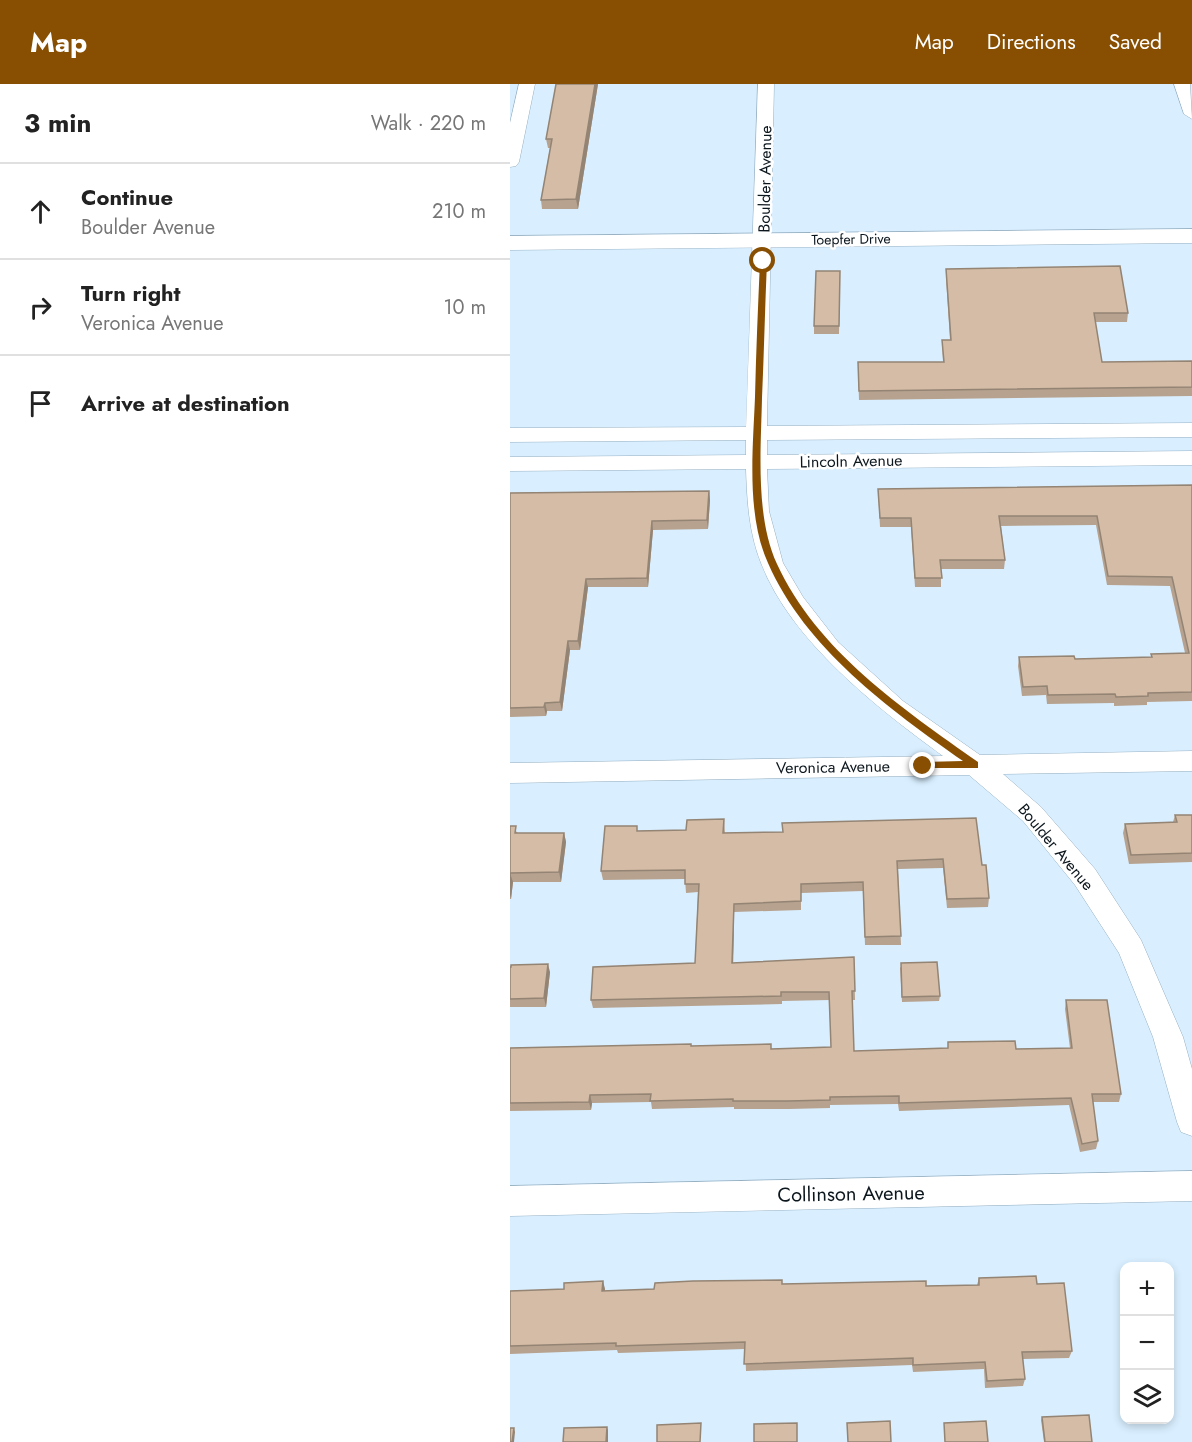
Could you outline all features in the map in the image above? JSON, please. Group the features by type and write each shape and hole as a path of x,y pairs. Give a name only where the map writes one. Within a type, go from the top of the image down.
{"street":[{"path":"510,162 527,84"},
{"name":"Boulder Avenue","path":"766,84 764,240 756,461 758,511 771,562 794,602 830,648 894,708 975,765 1032,814 1085,877 1131,948 1168,1037 1192,1122"},
{"path":"1182,84 1192,114"},
{"name":"Toepfer Drive","path":"510,243 1192,236"},
{"name":"Lincoln Avenue","path":"510,435 1192,430"},
{"name":"Lincoln Avenue","path":"510,464 1192,458"},
{"name":"Veronica Avenue","path":"510,773 1192,761"},
{"name":"Collinson Avenue","path":"510,1201 1192,1186"}],"building":[{"path":"556,84 595,84 576,199 541,200 552,139 546,139"},
{"path":"1120,266 1128,313 1094,313 1102,362 1192,361 1192,387 859,391 858,362 944,362 942,340 951,340 946,269"},
{"path":"816,271 840,271 839,326 814,326"},
{"path":"1192,485 1192,692 1148,693 1148,696 1116,697 1115,694 1048,695 1047,686 1023,687 1019,657 1074,656 1075,659 1152,657 1151,654 1189,653 1172,577 1108,576 1097,516 999,516 1005,560 940,560 942,578 915,578 911,518 880,518 878,489"},
{"path":"709,491 707,520 652,521 647,578 586,579 578,641 568,641 560,702 545,703 544,707 510,708 510,493"},
{"path":"1175,815 1192,815 1192,853 1131,855 1125,824 1177,822"},
{"path":"976,818 982,865 986,865 989,898 947,899 943,859 897,861 901,936 865,937 863,882 801,884 801,901 734,904 732,963 854,957 855,991 852,991 854,1051 948,1048 948,1042 1015,1041 1016,1049 1072,1048 1066,1000 1107,1000 1121,1094 1092,1094 1098,1141 1082,1144 1071,1098 899,1103 899,1096 830,1097 830,1100 788,1101 733,1101 733,1099 650,1101 651,1094 590,1095 589,1102 510,1103 510,1048 691,1044 691,1046 771,1044 771,1049 831,1047 829,992 781,992 781,996 591,1000 593,967 695,963 699,884 685,884 685,870 601,871 605,826 637,826 637,831 686,830 687,820 724,819 723,833 783,832 782,823"},
{"path":"510,826 516,826 515,833 564,833 559,872 510,873"},
{"path":"937,962 940,996 902,997 901,963"},
{"path":"548,964 544,998 510,999 511,965"},
{"path":"1036,1276 1037,1284 1064,1283 1072,1351 1022,1352 1025,1379 987,1381 985,1362 913,1365 913,1358 744,1364 745,1342 616,1346 616,1343 510,1346 510,1291 564,1289 564,1283 603,1281 602,1291 654,1289 655,1283 693,1281 782,1280 782,1284 926,1281 926,1286 979,1285 979,1278"},
{"path":"1089,1415 1092,1442 1045,1442 1042,1417"},
{"path":"890,1421 891,1442 848,1442 847,1423"},
{"path":"986,1421 988,1442 945,1442 944,1423"},
{"path":"701,1423 700,1442 657,1442 657,1425"},
{"path":"797,1423 797,1442 754,1442 754,1424"},
{"path":"607,1427 606,1442 563,1442 564,1428"},
{"path":"510,1428 514,1428 512,1442 510,1442"}],"route":[{"path":"763,261 756,461 758,511 771,562 794,602 830,648 894,708 975,765 923,766"}]}
